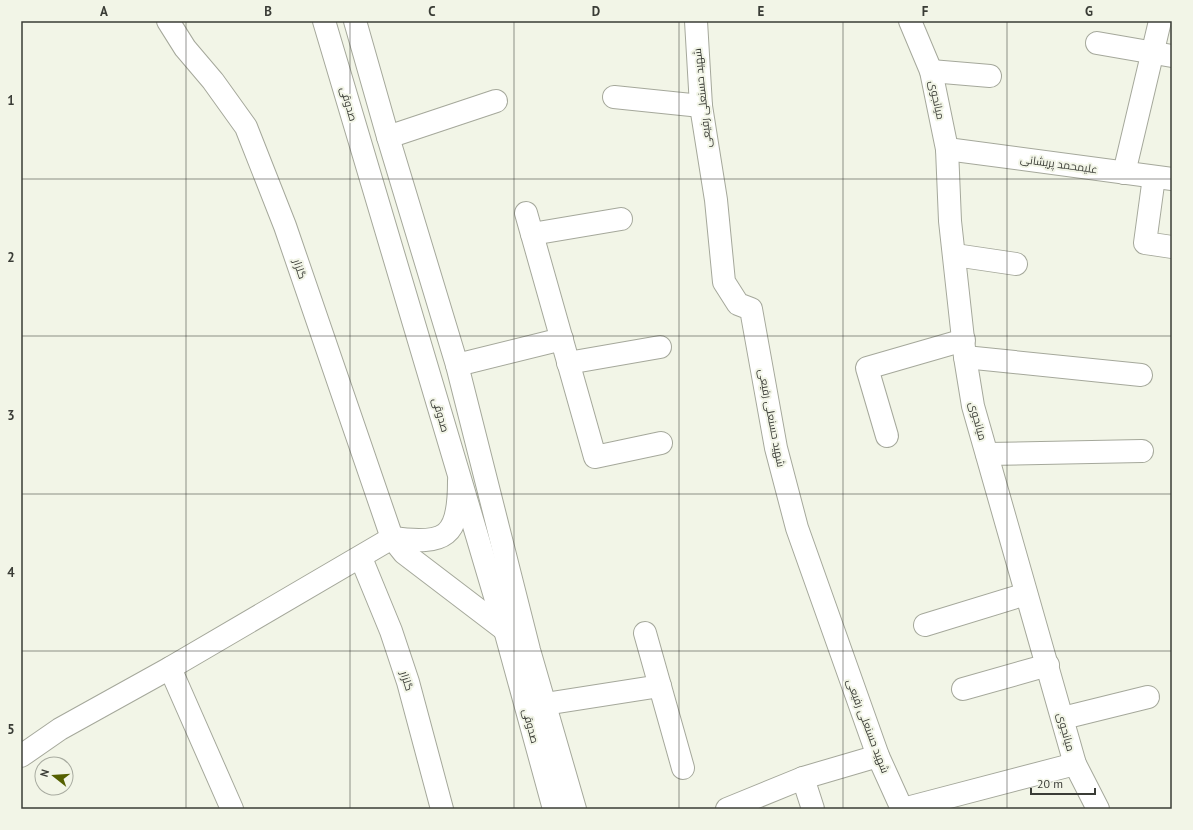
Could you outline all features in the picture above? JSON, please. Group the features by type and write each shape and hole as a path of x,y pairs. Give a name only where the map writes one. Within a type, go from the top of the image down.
{"street":[{"name":"گلزار","path":"168,21 185,48 214,80 246,127 285,226 392,538"},
{"name":"صدوقی","path":"324,21 505,630 554,809"},
{"name":"صدوقی","path":"356,21 388,137 457,365 529,650 575,809"},
{"name":"شهید حسنعلی رفیعی","path":"696,21 701,106 716,200 724,282 738,304 751,309 776,448 797,528 878,756 902,809"},
{"name":"میانجوی","path":"910,21 931,71 947,149 950,221 955,255 964,349 973,406 1075,764 1098,809"},
{"path":"1124,173 1162,54 1160,21"},
{"path":"1097,43 1162,54"},
{"path":"931,71 990,76"},
{"path":"614,97 701,106"},
{"path":"388,137 496,101"},
{"name":"علیمحمد پریشانی","path":"947,149 1124,173 1167,175"},
{"path":"1167,175 1146,242 1172,247"},
{"path":"621,219 529,223 595,457 661,443"},
{"path":"955,255 1016,264"},
{"path":"457,365 562,339"},
{"path":"568,363 660,347"},
{"path":"887,436 867,368 964,349 1141,375"},
{"path":"987,454 1142,450"},
{"path":"21,756 60,729 170,668 361,558 392,538 426,541 437,540 450,530 458,509 459,476"},
{"path":"392,538 404,553 505,630"},
{"name":"گلزار","path":"361,558 391,631 408,682 442,809"},
{"path":"926,625 1026,594"},
{"path":"645,633 683,768"},
{"path":"963,689 1048,665"},
{"path":"170,668 232,809"},
{"path":"545,704 660,686"},
{"path":"1063,718 1148,698"},
{"path":"728,809 803,778 878,756"},
{"path":"902,809 1075,764"},
{"path":"803,778 813,809"}]}
